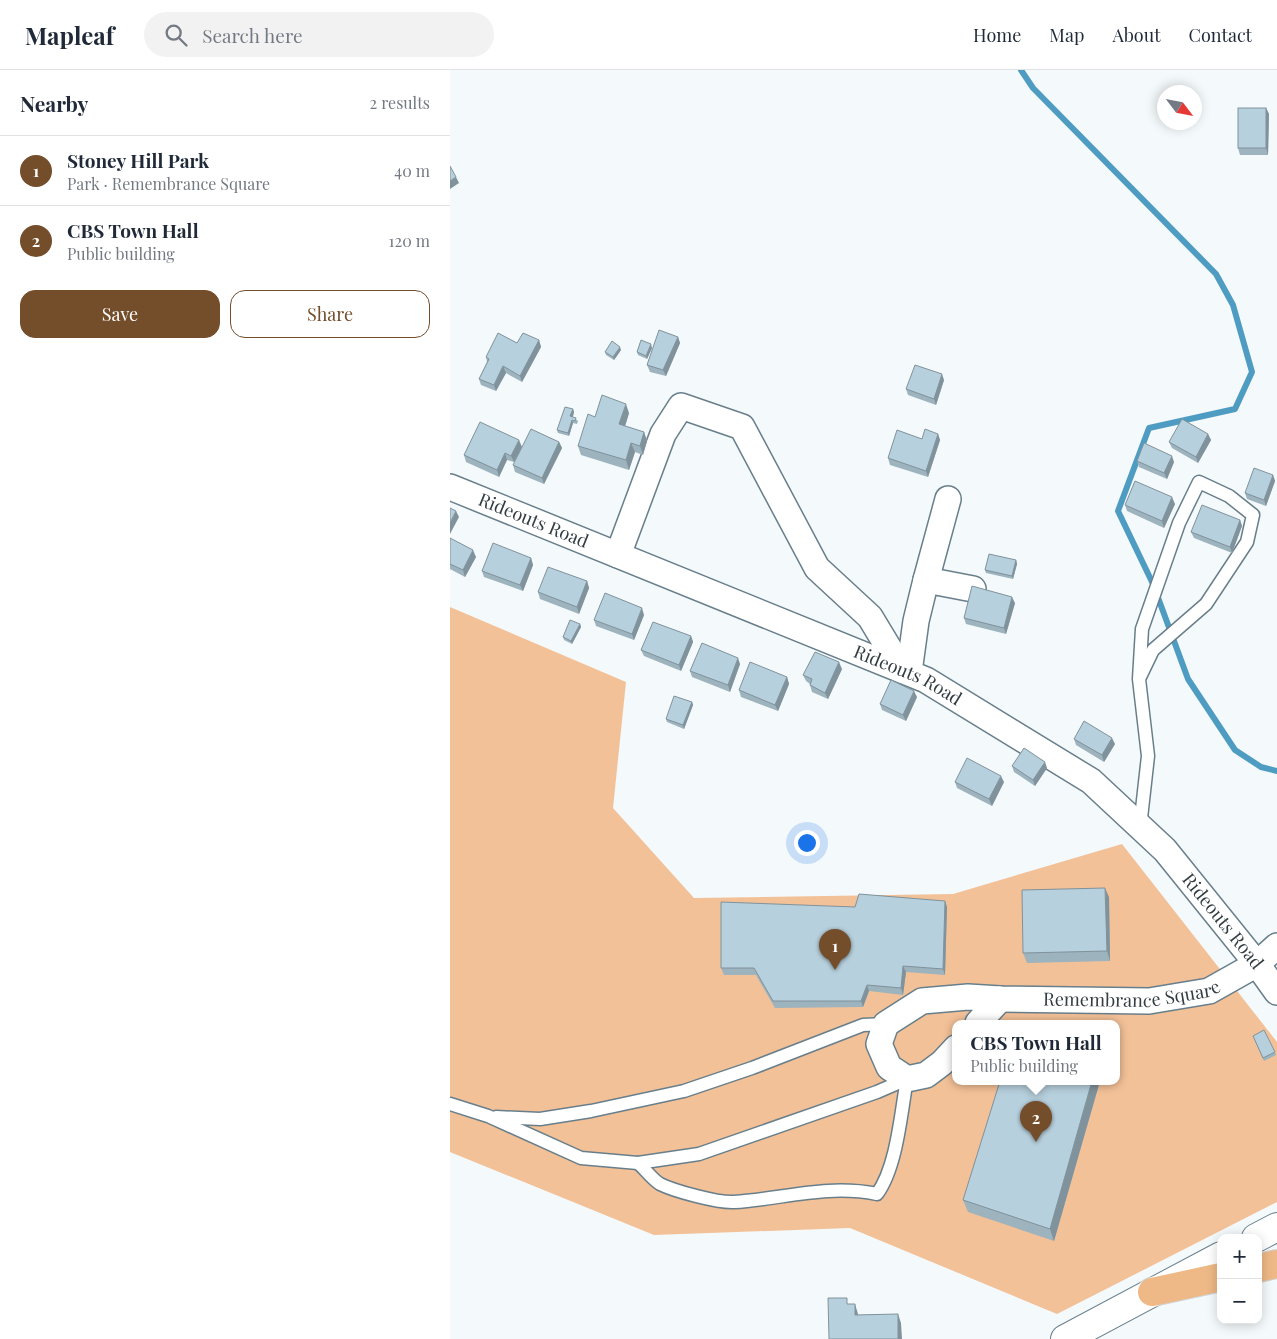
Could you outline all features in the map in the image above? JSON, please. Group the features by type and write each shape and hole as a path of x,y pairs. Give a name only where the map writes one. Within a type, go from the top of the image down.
{"main road":[{"path":"1262,1267 1277,1264"},
{"path":"1152,1292 1217,1278"}],"street":[{"path":"618,555 663,434 681,406 742,427 818,568 870,617 905,671"},
{"name":"Rideouts Road","path":"450,487 926,680 1091,781 1165,850 1257,964 1277,992"},
{"path":"905,671 926,580 948,499"},
{"path":"926,580 973,588"},
{"name":"Remembrance Square","path":"886,1024 922,1001 968,997 1149,1001 1209,990 1257,964 1277,946"},
{"path":"981,1020 1000,999"},
{"path":"886,1024 879,1044 889,1067 907,1079 926,1075 952,1052"},
{"path":"1262,1235 1277,1226"},
{"path":"1065,1339 1217,1258"}],"lane":[{"path":"1139,679 1153,650 1206,604 1247,542 1253,515 1228,496 1199,482 1179,523 1142,629 1139,679 1148,756 1140,827"},
{"path":"488,1116 540,1119 591,1111 684,1091 752,1068 863,1025 886,1024"},
{"path":"638,1163 660,1183 697,1196 732,1203 815,1190 877,1194 884,1184 894,1152 907,1079"},
{"path":"450,1104 488,1116 581,1158 638,1163 699,1154 878,1092 907,1079"}],"shaded area":[{"path":"450,607 626,682 613,808 694,898 953,894 1122,844 1277,1042 1277,1202 1057,1314 850,1228 654,1235 450,1152"}],"building":[{"path":"1238,108 1266,108 1266,148 1238,148"},
{"path":"450,166 456,177 450,181"},
{"path":"659,330 678,337 663,370 647,365"},
{"path":"498,333 517,343 523,333 539,340 520,376 503,366 494,385 479,379 489,359 486,357"},
{"path":"641,340 651,344 646,356 637,352"},
{"path":"612,341 620,347 613,357 605,352"},
{"path":"915,365 942,374 934,399 906,389"},
{"path":"602,395 626,404 619,424 644,432 640,446 631,443 626,460 578,446 588,414 595,417"},
{"path":"565,407 573,409 570,416 576,418 575,421 572,420 568,433 557,430"},
{"path":"1182,419 1208,434 1196,457 1169,442"},
{"path":"480,422 519,440 511,456 505,453 497,470 464,455"},
{"path":"531,429 559,442 542,478 513,465"},
{"path":"925,429 938,434 926,471 888,458 897,430 922,439"},
{"path":"1144,443 1172,456 1164,473 1137,461"},
{"path":"1254,468 1273,475 1264,500 1245,493"},
{"path":"1135,481 1172,497 1162,521 1125,505"},
{"path":"1202,505 1240,520 1230,547 1191,532"},
{"path":"450,508 456,511 450,523"},
{"path":"450,538 473,550 463,570 450,564"},
{"path":"493,543 531,558 520,585 482,571"},
{"path":"989,554 1016,560 1012,576 985,570"},
{"path":"548,567 587,581 577,607 538,592"},
{"path":"972,586 1012,597 1004,628 964,618"},
{"path":"605,593 642,608 632,634 594,620"},
{"path":"570,620 580,624 571,641 563,637"},
{"path":"653,622 691,636 679,665 641,650"},
{"path":"702,643 738,658 728,685 690,671"},
{"path":"815,652 839,662 825,693 810,685 812,679 803,675"},
{"path":"750,662 787,677 775,705 739,690"},
{"path":"891,680 914,691 903,715 880,704"},
{"path":"674,696 692,702 683,725 666,719"},
{"path":"1084,721 1112,738 1102,755 1074,739"},
{"path":"1024,748 1045,762 1033,780 1012,766"},
{"path":"967,758 1001,776 989,799 955,782"},
{"path":"1105,888 1107,951 1023,953 1022,890"},
{"path":"859,894 945,901 943,969 903,966 901,988 867,985 861,1001 773,1001 754,968 721,968 721,902 855,907"},
{"path":"1264,1030 1275,1052 1263,1058 1253,1036"},
{"path":"999,1085 1091,1085 1050,1229 963,1200"},
{"path":"828,1298 847,1298 847,1304 855,1304 855,1315 898,1314 898,1339 829,1339"}],"waterway":[{"path":"1021,70 1033,88 1216,274 1233,305 1252,372 1235,409 1149,428 1118,511 1153,584 1188,679 1235,750 1261,767 1277,771"}],"place":[{"name":"Stoney Hill Park","path":"835,970"},
{"name":"CBS Town Hall","path":"1036,1142"}]}
